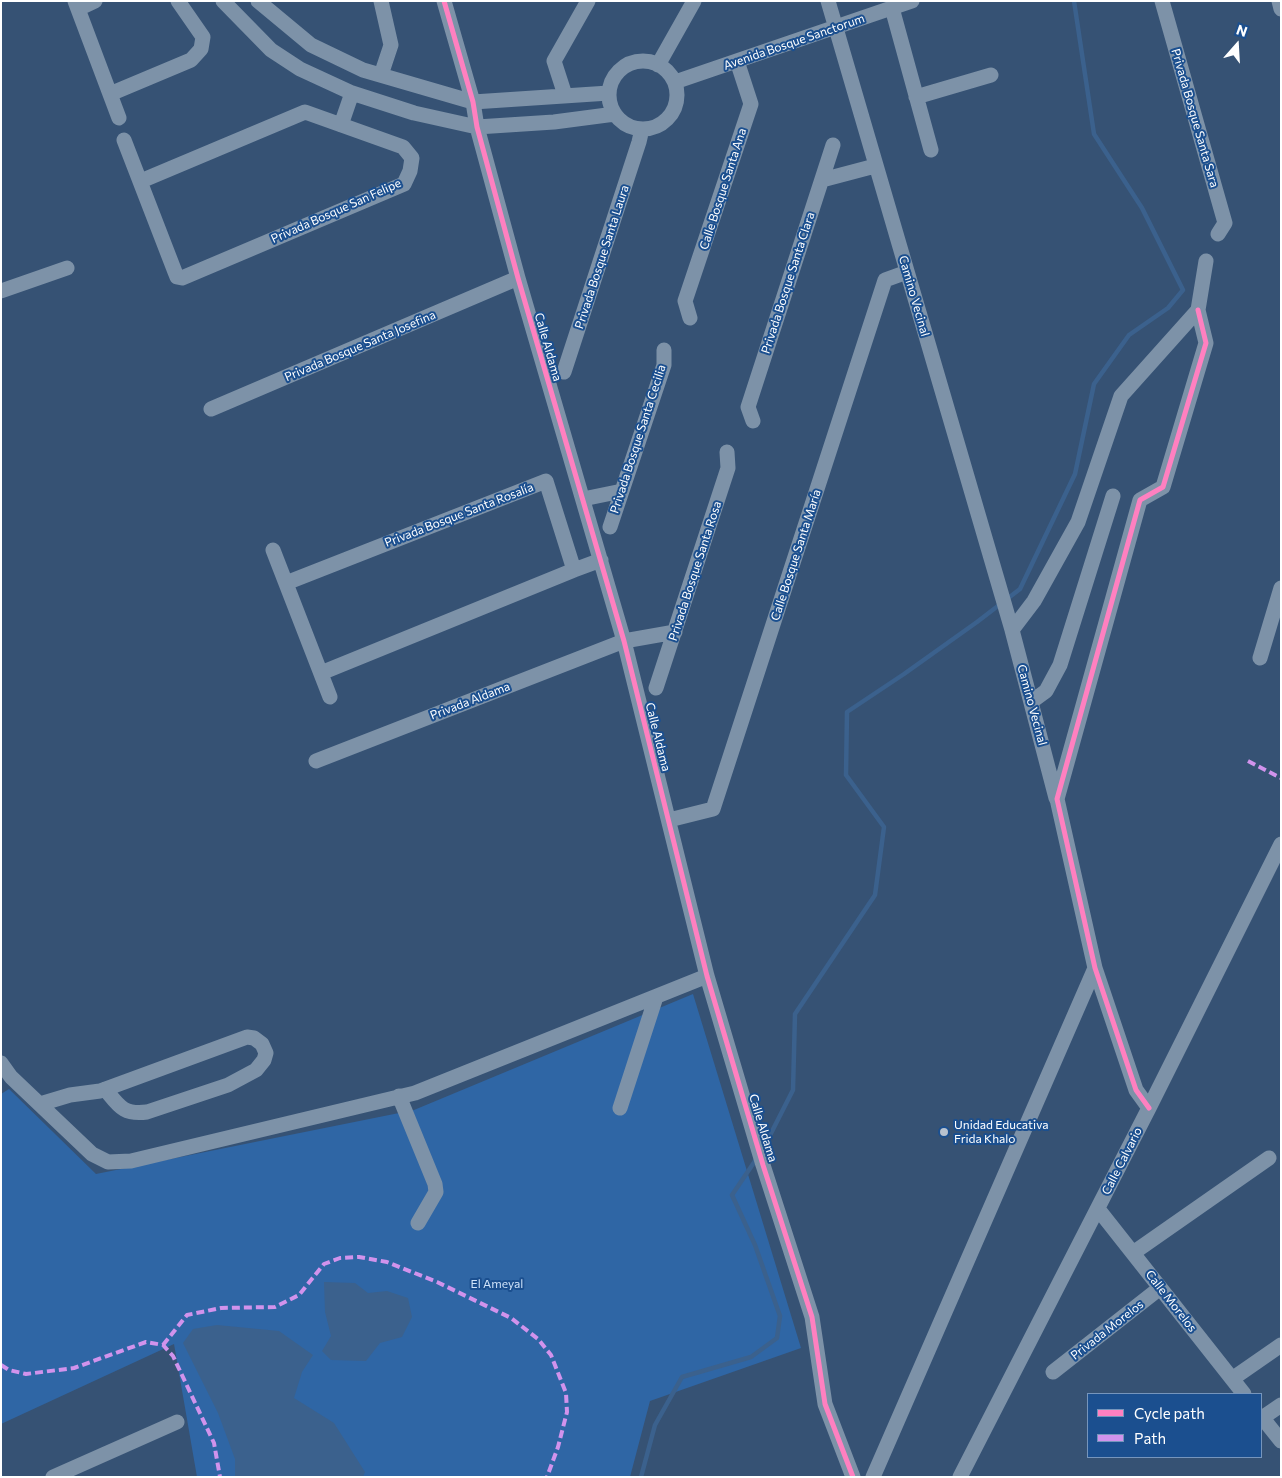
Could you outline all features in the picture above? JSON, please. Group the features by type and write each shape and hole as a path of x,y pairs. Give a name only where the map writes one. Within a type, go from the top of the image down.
{"street":[{"path":"95,1 76,5 119,118"},
{"path":"223,1 270,50 300,69 352,93 414,113 477,127 554,122 615,114"},
{"path":"258,1 312,45 363,70 473,102 563,88 609,92"},
{"path":"381,1 392,45 381,75"},
{"name":"Calle Aldama","path":"444,1 473,102 477,127 513,280 583,499 595,562 624,641 707,976 756,1143 812,1317 825,1404 850,1475"},
{"path":"563,88 554,61 588,1"},
{"path":"661,60 694,1"},
{"name":"Camino Vecinal","path":"828,1 1007,611 1057,799 1095,968 1136,1090 1150,1108"},
{"name":"Avenida Bosque Sanctorum","path":"675,82 912,1"},
{"name":"Privada Bosque Santa Sara","path":"1162,1 1225,223 1218,234"},
{"path":"1279,1 1281,8"},
{"path":"110,94 191,60 201,49 203,37 184,3"},
{"path":"892,8 930,150"},
{"path":"300,69 312,45"},
{"path":"661,60 675,82 677,95 674,109 667,120 641,136 615,114 610,104 609,92 615,77 626,66 637,62 661,60"},
{"name":"Calle Bosque Santa Ana","path":"690,318 685,301 751,104 737,61"},
{"path":"916,98 991,75"},
{"path":"341,125 352,93"},
{"name":"Privada Bosque San Felipe","path":"124,140 174,272 182,278 404,184 410,172 412,158 403,147 305,112 141,181"},
{"name":"Privada Bosque Santa Laura","path":"564,372 641,136"},
{"name":"Privada Bosque Santa Clara","path":"753,421 748,407 833,145"},
{"path":"822,180 875,166"},
{"path":"1057,799 1140,500 1163,487 1206,343 1198,310 1206,261"},
{"path":"1,291 67,268"},
{"name":"Calle Bosque Santa María","path":"669,820 713,809 885,280 907,272"},
{"name":"Privada Bosque Santa Josefina","path":"211,409 513,280"},
{"path":"1012,630 1034,601 1078,522 1121,396 1198,310"},
{"name":"Privada Bosque Santa Cecilia","path":"610,527 664,365 664,350"},
{"name":"Privada Bosque Santa Rosa","path":"656,688 728,468 727,452"},
{"name":"Privada Bosque Santa Rosalía","path":"286,582 546,481 574,570"},
{"path":"583,499 622,491"},
{"path":"1031,702 1046,690 1060,665 1113,496"},
{"path":"273,550 330,697"},
{"path":"320,673 595,562"},
{"path":"1260,658 1281,588"},
{"name":"Privada Aldama","path":"316,761 624,641 675,632"},
{"name":"Calle Calvario","path":"960,1477 1150,1108 1281,844"},
{"path":"873,1477 1095,968"},
{"path":"1,1063 6,1080 40,1104 92,1154 108,1162 131,1161 414,1093 707,976"},
{"path":"620,1108 656,997"},
{"path":"40,1104 70,1095 105,1089 247,1037 254,1038 262,1044 266,1053 264,1060 256,1070 228,1085 147,1112 128,1112 118,1105 105,1089"},
{"path":"399,1096 435,1184 436,1192 418,1223"},
{"path":"1133,1253 1269,1158"},
{"name":"Calle Morelos","path":"1098,1209 1243,1393"},
{"name":"Privada Morelos","path":"1053,1372 1160,1288"},
{"path":"1232,1379 1281,1345"},
{"path":"1281,1405 1262,1417 1281,1442"},
{"path":"53,1477 177,1422"}],"green space":[{"name":"El Ameyal","path":"693,994 801,1348 650,1401 630,1477 197,1477 174,1344 1,1424 1,1094 9,1089 96,1174 414,1110"}],"shaded area":[{"path":"324,1282 355,1283 368,1293 387,1291 408,1298 412,1317 402,1337 380,1343 366,1361 331,1360 322,1351 331,1336 325,1312"},
{"path":"217,1325 279,1331 313,1355 302,1372 294,1398 334,1423 365,1472 363,1477 235,1477 235,1459 218,1413 183,1343 193,1329"}],"waterway":[{"path":"763,1149 793,1090 795,1014 875,895 884,827 846,775 847,712 904,674 1020,589 1075,474 1094,384 1129,335 1168,308 1183,290 1142,208 1094,134 1074,1"},
{"path":"641,1477 655,1425 682,1377 751,1357 777,1338 780,1316 755,1245 732,1195 757,1158"}],"marked path":[{"path":"1248,761 1281,778"},
{"path":"163,1345 187,1315 221,1308 275,1307 299,1295 324,1264 340,1258 359,1257 387,1262 437,1282 511,1318 538,1339 551,1355 566,1393 567,1412 558,1447 547,1477"},
{"path":"1,1365 9,1370 26,1374 74,1368 146,1342 163,1345 173,1356 214,1443 220,1477"}],"cycle path":[{"path":"444,1 473,102 477,127 518,278 624,641 707,976 763,1165 812,1317 825,1404 853,1477"},
{"path":"1149,1108 1136,1090 1095,968 1057,799 1140,500 1163,487 1206,343 1198,310"}],"place":[{"name":"Unidad Educativa Frida Khalo","path":"944,1132"}]}
